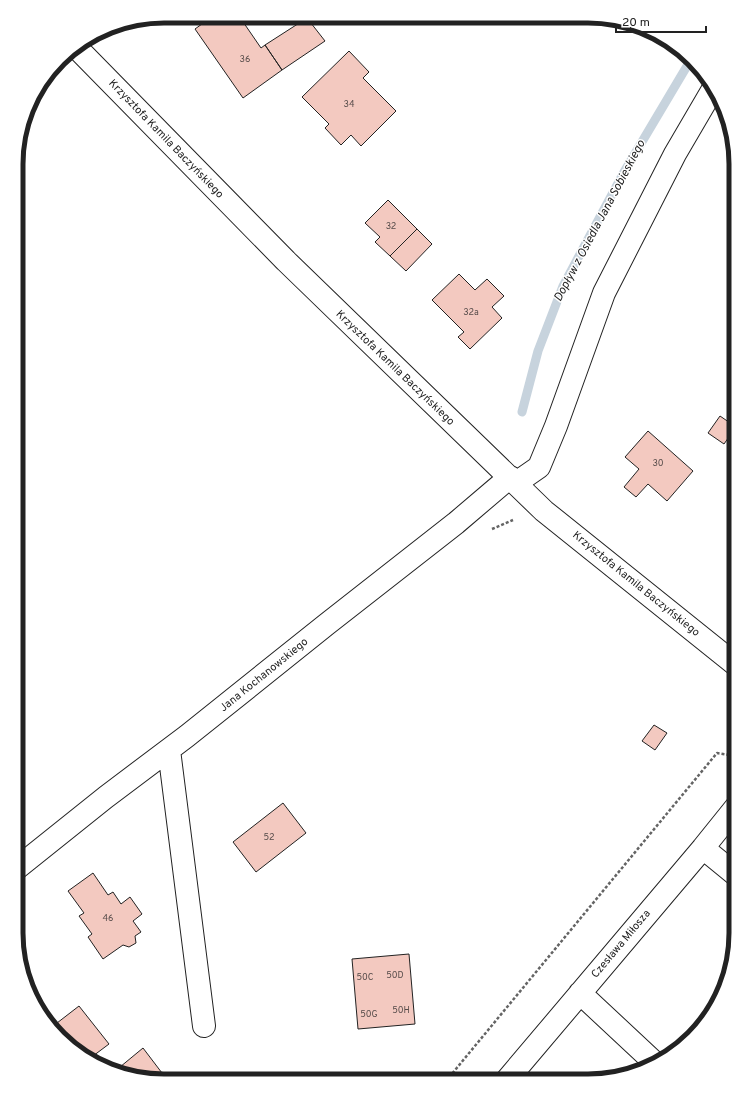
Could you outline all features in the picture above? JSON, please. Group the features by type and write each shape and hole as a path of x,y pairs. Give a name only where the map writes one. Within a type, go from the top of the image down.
{"street":[{"name":"Krzysztofa Kamila Baczyńskiego","path":"80,51 286,261 544,511 729,659"},
{"name":"Jana Kochanowskiego","path":"23,863 513,480 539,467 556,426 604,292 675,154 710,94"},
{"path":"169,750 204,1026"},
{"name":"Czesława Miłosza","path":"512,1074 729,816"},
{"path":"703,848 729,869"},
{"path":"580,992 650,1059"}],"path":[{"path":"486,532 511,520 529,518 544,511"},
{"path":"452,1074 717,753 729,755"}],"building":[{"path":"203,23 244,23 261,48 265,45 282,70 243,98 195,29"},
{"path":"299,23 311,23 325,41 282,70 265,45"},
{"path":"349,51 369,72 363,78 396,111 361,146 351,135 341,145 325,128 329,124 302,97"},
{"path":"388,200 417,229 390,256 375,242 380,237 365,223"},
{"path":"417,229 432,244 406,271 390,256"},
{"path":"459,274 475,290 487,279 504,296 492,307 502,318 470,349 458,337 464,332 432,300"},
{"path":"720,416 729,422 729,437 724,444 708,433"},
{"path":"648,431 693,471 667,501 648,484 636,497 624,487 639,469 625,457"},
{"path":"654,725 667,733 655,750 642,741"},
{"path":"283,803 306,833 256,872 233,842"},
{"path":"93,873 108,895 113,892 121,904 130,897 142,914 133,921 141,932 135,936 136,943 129,947 123,945 103,959 88,937 92,934 79,916 84,913 68,891"},
{"path":"409,954 415,1024 358,1029 352,959"},
{"path":"79,1006 109,1044 94,1055 78,1045 66,1035 57,1023"},
{"path":"143,1048 162,1073 146,1073 120,1067"}],"waterway":[{"name":"Dopływ z Osiedla Jana Sobieskiego","path":"522,412 538,351 563,286 624,172 688,64"}]}
